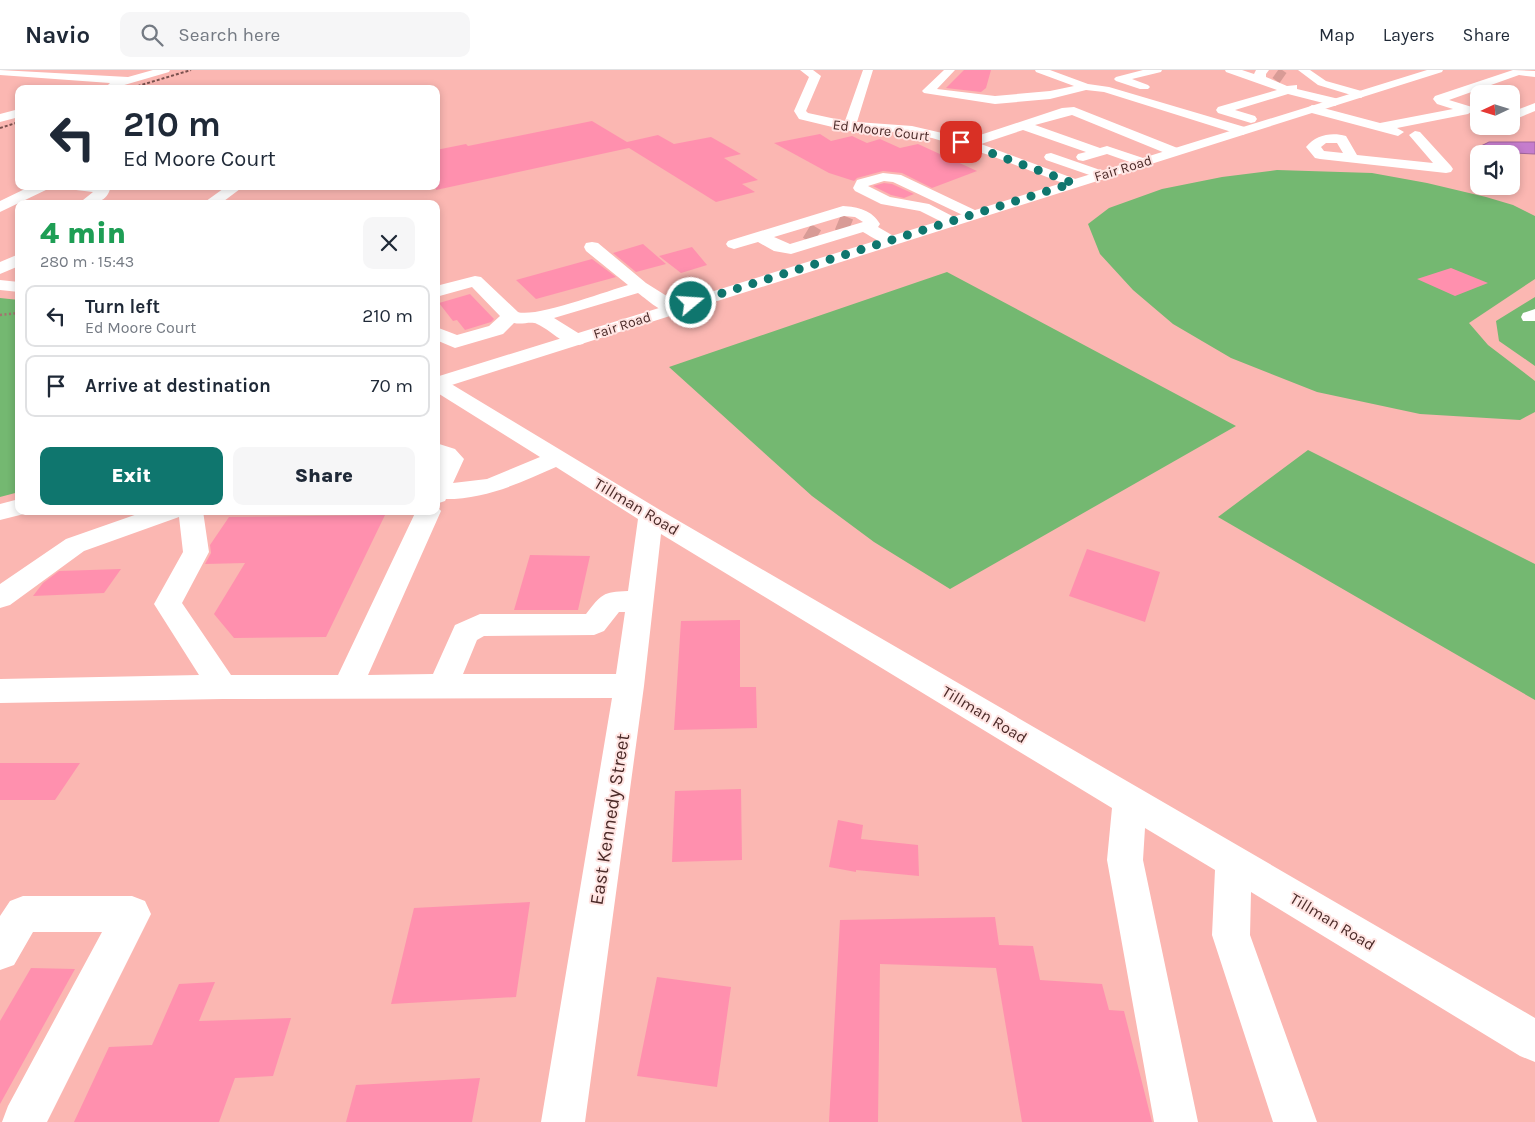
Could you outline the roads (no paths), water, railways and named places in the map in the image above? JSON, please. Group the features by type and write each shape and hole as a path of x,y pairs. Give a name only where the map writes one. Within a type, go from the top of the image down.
{"street":[{"path":"115,85 165,70"},
{"name":"Ed Moore Court","path":"805,70 815,76 800,111 802,116 823,123 849,127 913,130 967,144 1073,183"},
{"path":"849,127 868,70"},
{"path":"950,70 928,91 995,100 1050,95 1086,88 1105,89 1243,131"},
{"path":"1040,70 1086,88"},
{"path":"1157,70 1115,79 1157,90"},
{"path":"1230,70 1279,78 1335,102"},
{"path":"1303,70 1322,83 1365,88"},
{"name":"Fair Road","path":"440,382 1101,175 1141,162 1176,144 1200,144 1312,110 1365,88 1438,70"},
{"path":"0,72 130,80"},
{"path":"1470,106 1465,108 1439,99 1518,72 1535,74"},
{"path":"1266,124 1217,108 1279,78"},
{"path":"0,80 66,85"},
{"path":"1122,93 1079,104 1099,110 1100,114 1129,124 1153,128"},
{"path":"1520,113 1535,107"},
{"path":"1312,110 1385,137 1468,110 1465,108"},
{"path":"967,144 1066,111 1074,112 1136,136 1176,144"},
{"path":"0,118 15,114"},
{"path":"1169,123 1194,116"},
{"path":"1022,125 1141,162"},
{"path":"1414,135 1446,169 1320,155 1313,147 1324,140 1341,139 1347,136 1385,137 1414,135 1429,134"},
{"path":"991,135 1016,144"},
{"path":"1066,162 1103,151 1112,143 1136,136"},
{"path":"1385,137 1399,165"},
{"path":"1341,139 1353,160"},
{"path":"1041,153 1101,175"},
{"path":"855,174 870,180"},
{"path":"952,222 924,207 886,201 860,188 862,183 883,176 896,178 946,200 974,215"},
{"path":"898,204 866,188 867,185 890,180 915,187"},
{"path":"0,207 35,190"},
{"path":"91,200 102,193 103,190"},
{"path":"215,200 231,190"},
{"path":"924,207 946,200"},
{"path":"734,244 759,236 820,231 890,241"},
{"path":"759,236 780,248 820,231"},
{"path":"820,231 825,261"},
{"path":"592,247 640,287 674,309"},
{"path":"0,256 15,258"},
{"path":"0,269 15,260"},
{"path":"458,268 475,281 511,316 520,319 539,317 640,287"},
{"path":"440,291 475,281"},
{"path":"0,285 15,287"},
{"path":"440,335 455,342 496,330 511,316"},
{"path":"539,317 576,340"},
{"name":"Tillman Road","path":"440,385 651,516 1535,1041"},
{"path":"440,451 447,454 452,459 440,486"},
{"path":"440,496 494,484 558,458"},
{"path":"0,512 15,508"},
{"path":"0,598 75,545 161,515"},
{"path":"191,515 196,552 168,604 223,687"},
{"path":"348,687 427,515"},
{"name":"East Kennedy Street","path":"564,1122 629,686 651,516"},
{"path":"443,686 465,633 480,624 594,624 611,602 640,601"},
{"path":"0,691 223,687 629,686"},
{"path":"1130,800 1125,860 1176,1122"},
{"path":"1234,862 1231,934 1296,1122"},
{"path":"0,951 23,914 132,914 24,1122"}],"tunnel":[{"path":"1276,73 1283,78"},
{"path":"838,222 850,227"},
{"path":"807,231 817,237"}],"railway":[{"path":"141,85 191,70"},
{"path":"0,128 15,123"}]}
